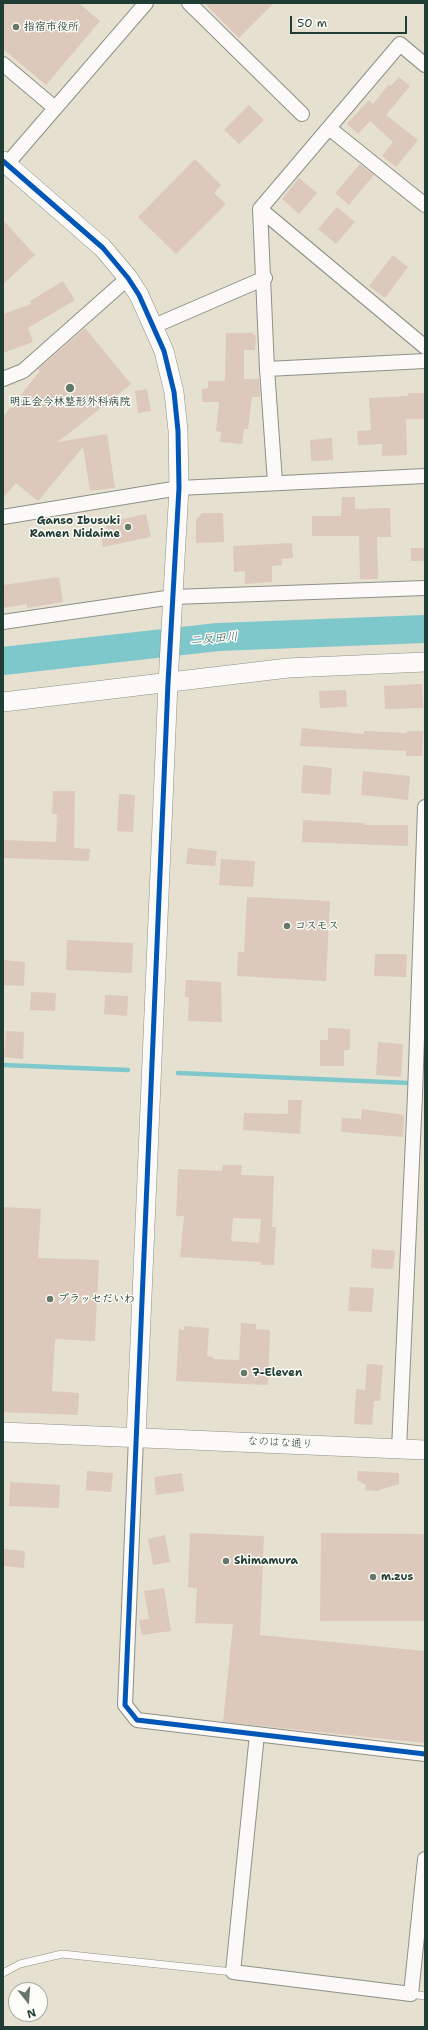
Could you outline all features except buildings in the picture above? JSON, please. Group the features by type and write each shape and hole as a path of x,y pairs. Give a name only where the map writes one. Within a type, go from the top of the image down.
{"street":[{"path":"146,3 56,108 5,162 103,248 128,278 154,326 164,351 174,392 178,431 179,488 168,683 125,1704 137,1720 425,1754"},
{"path":"189,3 302,114"},
{"path":"275,482 267,369 265,278 260,209 400,44 425,65"},
{"path":"3,64 56,108"},
{"path":"330,128 425,205"},
{"path":"260,209 425,347"},
{"path":"3,379 23,371 128,278"},
{"path":"154,326 265,278"},
{"path":"267,369 425,361"},
{"path":"3,517 179,488 275,482 425,476"},
{"path":"3,622 173,605 425,588"},
{"path":"3,702 288,668 425,662"},
{"path":"399,1449 415,1102 425,807"},
{"name":"なのはな通り","path":"3,1432 425,1450"},
{"path":"257,1734 233,1972 418,1995 425,1859"}],"lane":[{"path":"3,1973 20,1964 62,1954 233,1972"}],"waterway":[{"name":"二反田川","path":"3,661 218,637 425,629"},
{"path":"3,1065 128,1070"},
{"path":"178,1073 409,1083"}],"cycle path":[{"path":"3,161 103,248 128,278 139,295 164,351 174,392 178,431 179,488 168,683 125,1705 137,1720 425,1754"}],"place":[{"name":"指宿市役所","path":"16,27"},
{"name":"明正会今林整形外科病院","path":"70,388"},
{"name":"Ganso Ibusuki Ramen Nidaime","path":"128,527"},
{"name":"コスモス","path":"287,926"},
{"name":"プラッセだいわ","path":"50,1299"},
{"name":"7-Eleven","path":"244,1373"},
{"name":"Shimamura","path":"226,1561"},
{"name":"m.zus","path":"373,1577"}]}
